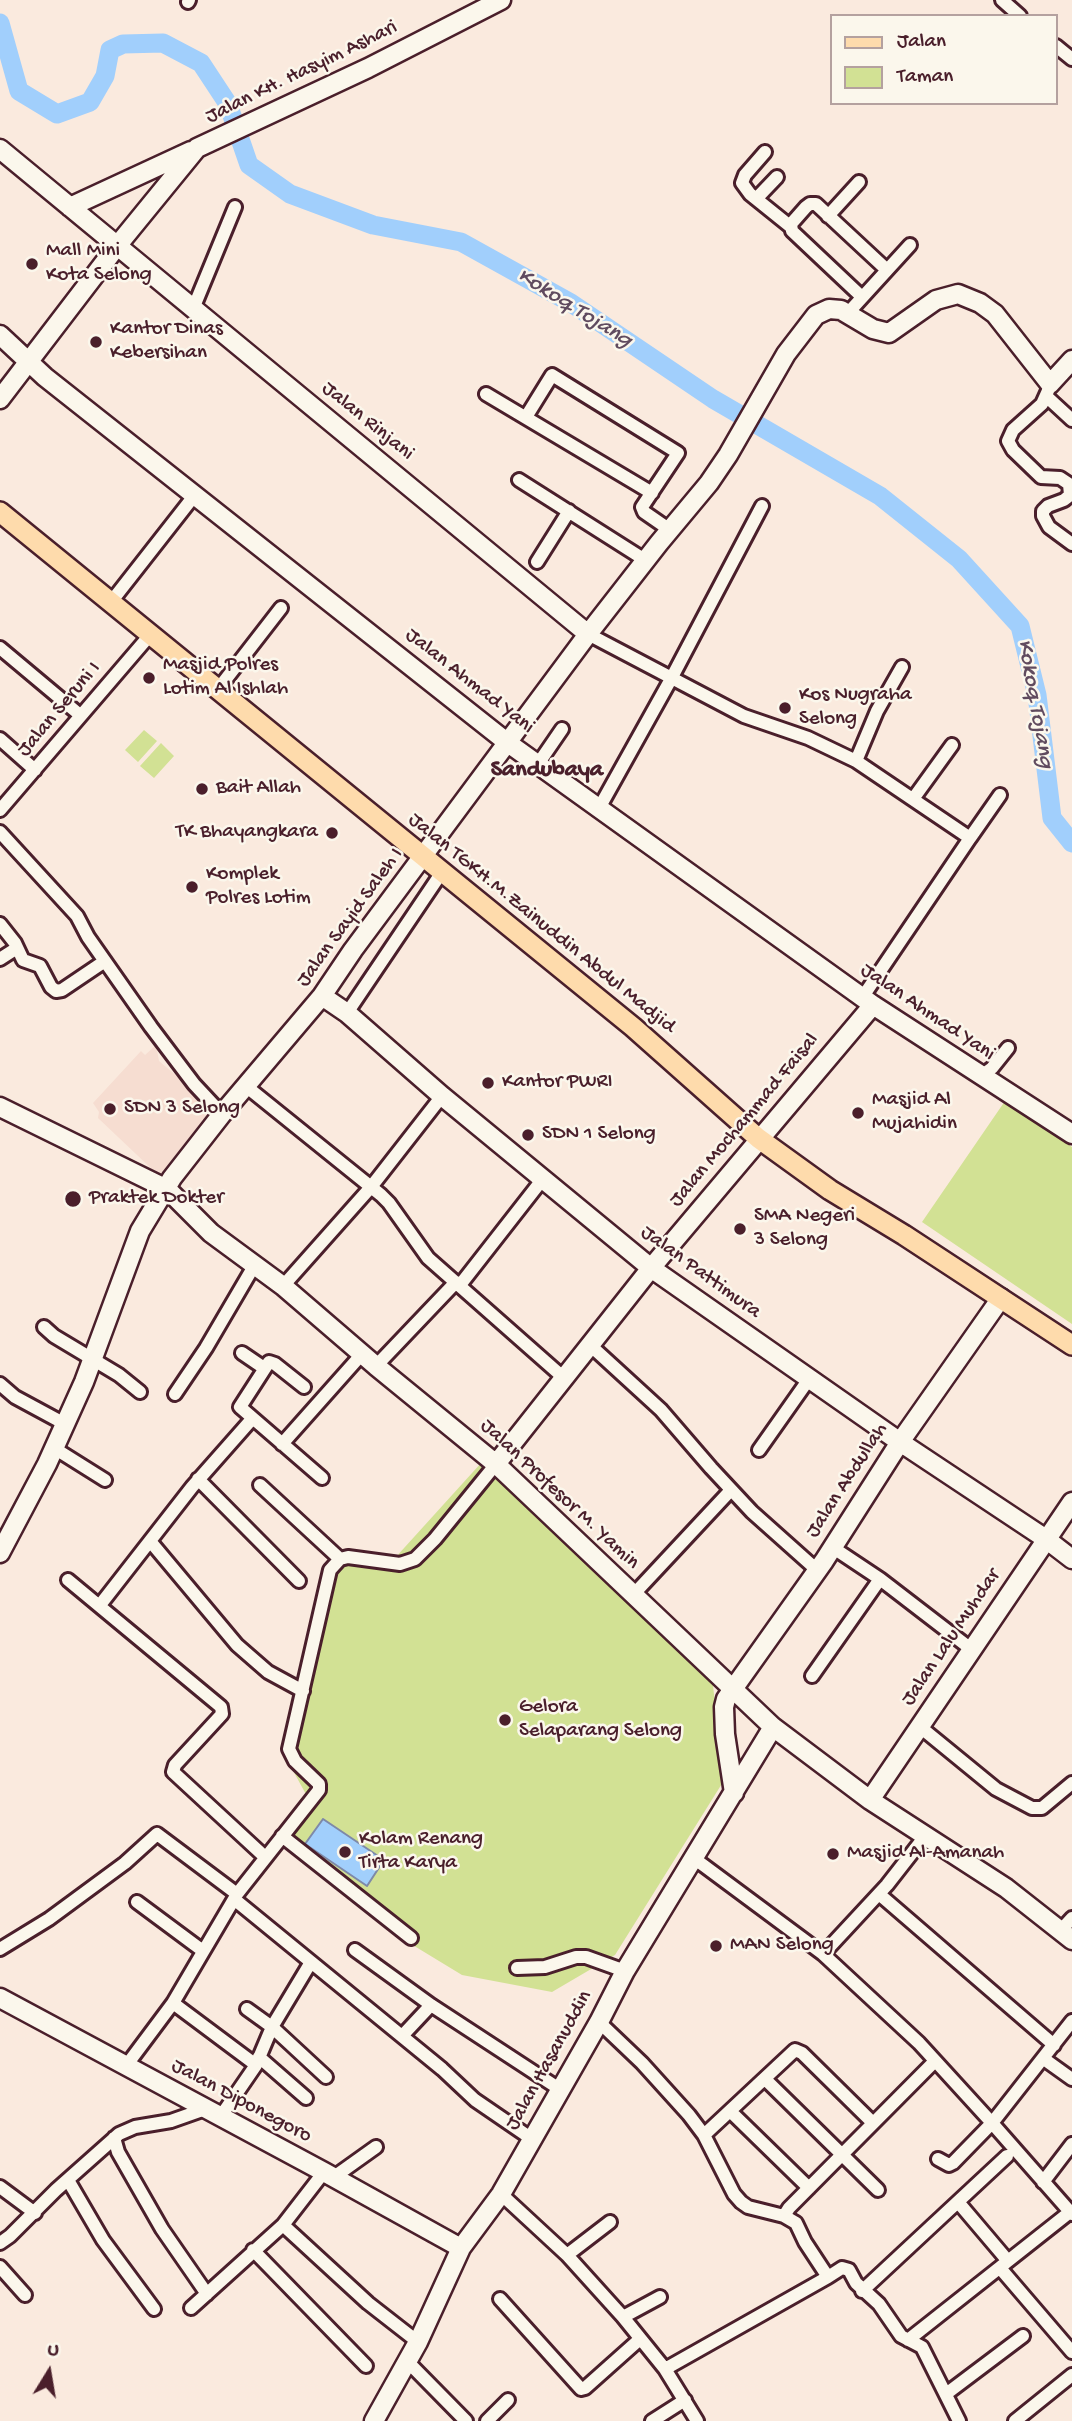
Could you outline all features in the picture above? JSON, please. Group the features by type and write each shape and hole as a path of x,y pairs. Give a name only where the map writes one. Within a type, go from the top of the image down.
{"main road":[{"name":"Jalan TGKH.M.Zainuddin Abdul Madjid","path":"0,512 634,1027 758,1138 830,1190 1072,1345"}],"street":[{"name":"Jalan KH. Hasyim Ashari","path":"70,207 368,68 479,5 501,0"},
{"path":"1002,0 1018,14"},
{"path":"1058,48 1072,59"},
{"name":"Jalan KH. Hasyim Ashari","path":"0,399 117,246 204,145"},
{"name":"Jalan Rinjani","path":"0,149 588,634"},
{"path":"765,152 742,179 744,187 790,227 793,233 862,297"},
{"path":"756,199 777,177"},
{"path":"828,216 859,182"},
{"path":"790,227 810,204 816,204 887,270"},
{"path":"193,309 235,207"},
{"path":"910,245 848,313 873,329 889,333 936,300 958,294 968,297 995,314 1015,337 1072,420"},
{"name":"Jalan Sayid Saleh I","path":"0,1553 31,1496 84,1382 140,1231 172,1178 222,1114 322,996 353,950 588,634 709,483 746,426 796,338 816,315 829,309 848,313"},
{"name":"Jalan Ahmad Yani","path":"0,335 28,362 194,496 508,743 867,1002 1072,1134"},
{"path":"1072,360 1049,390 1042,404 1013,430 1008,441 1013,450 1041,477 1060,478 1069,484 1070,495 1048,506 1043,511 1043,516 1049,527 1072,544"},
{"path":"526,417 552,375 678,453 642,507 644,512 670,530"},
{"path":"485,394 652,493"},
{"path":"519,480 645,560"},
{"path":"111,602 194,496"},
{"path":"598,810 762,506"},
{"path":"537,562 569,511"},
{"path":"219,688 281,608"},
{"path":"588,634 744,716 808,738 856,761 970,838"},
{"name":"Jalan Seruni I","path":"0,810 150,635"},
{"path":"0,648 80,715"},
{"path":"856,761 877,711 902,667"},
{"path":"538,764 562,729"},
{"path":"0,739 35,769"},
{"path":"913,799 952,745"},
{"path":"867,1002 1000,795"},
{"path":"0,832 77,916 88,937 194,1084 222,1114"},
{"path":"347,1013 442,872"},
{"path":"0,924 23,960 40,966 55,991 62,990 105,961"},
{"path":"0,959 17,948"},
{"name":"Jalan Pattimura","path":"322,996 347,1013 542,1180 651,1268 1072,1559"},
{"name":"Jalan Mochammad Faisal","path":"496,1464 867,1002"},
{"path":"981,1076 992,1068 1008,1048"},
{"path":"247,1087 389,1203 428,1258 564,1378"},
{"path":"284,1286 371,1187 442,1096"},
{"name":"Jalan Profesor M. Yamin","path":"0,1107 167,1189 211,1233 284,1286 376,1366 496,1464 773,1727 870,1800 1068,1929"},
{"path":"376,1366 458,1283 542,1180"},
{"path":"175,1394 206,1348 254,1266"},
{"name":"Jalan Abdullah","path":"733,1689 1001,1298"},
{"path":"44,1326 54,1336 119,1375 140,1392"},
{"path":"590,1345 661,1410 731,1490 817,1570"},
{"path":"242,1353 264,1368"},
{"path":"282,1444 362,1354"},
{"path":"304,1387 272,1362 264,1368 241,1405 242,1411 322,1478"},
{"path":"759,1450 809,1379"},
{"path":"0,1384 15,1397 65,1424"},
{"path":"100,1605 198,1479 252,1419"},
{"path":"54,1448 105,1480"},
{"path":"126,2066 173,2003 235,1896 320,1787 289,1753 330,1570 340,1559 348,1557 400,1564 411,1562 435,1539 496,1464"},
{"path":"198,1479 299,1581"},
{"path":"260,1485 340,1559"},
{"path":"633,1595 731,1490"},
{"name":"Jalan Lalu Muhdar","path":"870,1800 1072,1502"},
{"path":"150,1541 237,1645 268,1672 303,1691"},
{"path":"832,1547 880,1579 971,1649"},
{"path":"812,1676 880,1579"},
{"path":"68,1580 221,1707 222,1714 175,1765 173,1772 265,1857"},
{"path":"733,1689 726,1699 724,1718 734,1793"},
{"path":"919,1726 996,1789 1032,1808 1042,1808 1072,1783"},
{"name":"Jalan Hasanuddin","path":"374,2421 418,2342 461,2248 500,2194 561,2090 625,1971 773,1727"},
{"path":"0,1949 49,1919 125,1863 157,1834 235,1896 475,2100 532,2139"},
{"path":"823,1954 879,1894 926,1835"},
{"path":"282,1836 411,1938"},
{"path":"695,1859 823,1954 935,2061 1071,2213 908,2340"},
{"path":"879,1894 1054,2045"},
{"path":"137,1902 203,1951"},
{"path":"355,1950 431,2005 561,2090"},
{"path":"517,1968 545,1967 576,1957 586,1957 625,1971"},
{"path":"0,2243 114,2137 135,2127 213,2113 257,2061 272,2027 311,1962"},
{"name":"Jalan Diponegoro","path":"0,1998 329,2174 461,2248"},
{"path":"173,2003 306,2098"},
{"path":"402,2036 431,2005"},
{"path":"247,2009 272,2027 326,2077"},
{"path":"938,2159 949,2165 953,2163 992,2123 1072,2021"},
{"path":"599,2022 669,2091 704,2135 734,2194 741,2202 748,2207 784,2216 796,2223 828,2277"},
{"path":"704,2135 792,2051 798,2051 873,2123"},
{"path":"1044,2059 1072,2079"},
{"path":"784,2216 935,2061"},
{"path":"765,2079 878,2190"},
{"path":"730,2111 809,2188"},
{"path":"114,2137 118,2152 162,2229 207,2294"},
{"path":"1043,2182 1072,2144"},
{"path":"191,2308 283,2225 329,2174 376,2147"},
{"path":"862,2291 1007,2156"},
{"path":"68,2180 103,2241 154,2309"},
{"path":"0,2187 35,2213"},
{"path":"500,2194 567,2255 623,2318 665,2370 697,2421"},
{"path":"958,2202 1072,2352"},
{"path":"567,2255 610,2222"},
{"path":"283,2225 368,2303 418,2342"},
{"path":"253,2250 366,2366"},
{"path":"0,2267 25,2295"},
{"path":"665,2370 839,2269 847,2269 862,2291 879,2304 893,2327 926,2352 959,2421"},
{"path":"623,2318 660,2297"},
{"path":"500,2299 581,2389 640,2339"},
{"path":"946,2395 1023,2336"},
{"path":"407,2361 466,2421"},
{"path":"1015,2421 1072,2375"},
{"path":"652,2421 685,2399"},
{"path":"487,2421 508,2400"}],"shaded area":[{"path":"156,1045 159,1061 213,1107 162,1173 156,1173 98,1118 99,1112 93,1103 141,1051 145,1055"}],"green space":[{"path":"144,730 157,741 138,762 125,750"},
{"path":"161,743 174,756 154,778 140,766"},
{"path":"1005,1101 1072,1147 1072,1324 922,1222"},
{"name":"Gelora Selaparang Selong","path":"482,1462 713,1685 723,1782 615,1955 552,1992 462,1975 388,1930 288,1835 308,1798 285,1756 337,1553 395,1558"}],"water":[{"name":"Kolam Renang Tirta Karya","path":"323,1819 384,1860 367,1886 305,1844"}],"waterway":[{"name":"Kokoq Tojang","path":"0,23 19,91 57,114 90,102 105,76 110,50 123,44 163,43 201,63 228,104 249,165 290,194 373,225 461,242 571,303 713,399 880,496 959,559 1020,626 1037,695 1052,818 1072,843"}],"place":[{"name":"Mall Mini Kota Selong","path":"32,264"},
{"name":"Kantor Dinas Kebersihan","path":"96,342"},
{"name":"Masjid Polres Lotim Al Ishlah","path":"149,678"},
{"name":"Kos Nugraha Selong","path":"785,708"},
{"name":"Bait Allah","path":"202,789"},
{"name":"TK Bhayangkara","path":"332,833"},
{"name":"Komplek Polres Lotim","path":"192,887"},
{"name":"Kantor PWRI","path":"488,1083"},
{"name":"SDN 3 Selong","path":"110,1109"},
{"name":"Masjid Al Mujahidin","path":"858,1113"},
{"name":"SDN 1 Selong","path":"528,1135"},
{"name":"Praktek Dokter","path":"73,1199"},
{"name":"SMA Negeri 3 Selong","path":"740,1229"},
{"name":"Gelora Selaparang Selong","path":"505,1720"},
{"name":"Kolam Renang Tirta Karya","path":"345,1852"},
{"name":"Masjid Al-Amanah","path":"833,1854"},
{"name":"MAN Selong","path":"716,1946"}],"district":[{"name":"Sandubaya","path":"547,771"}]}
